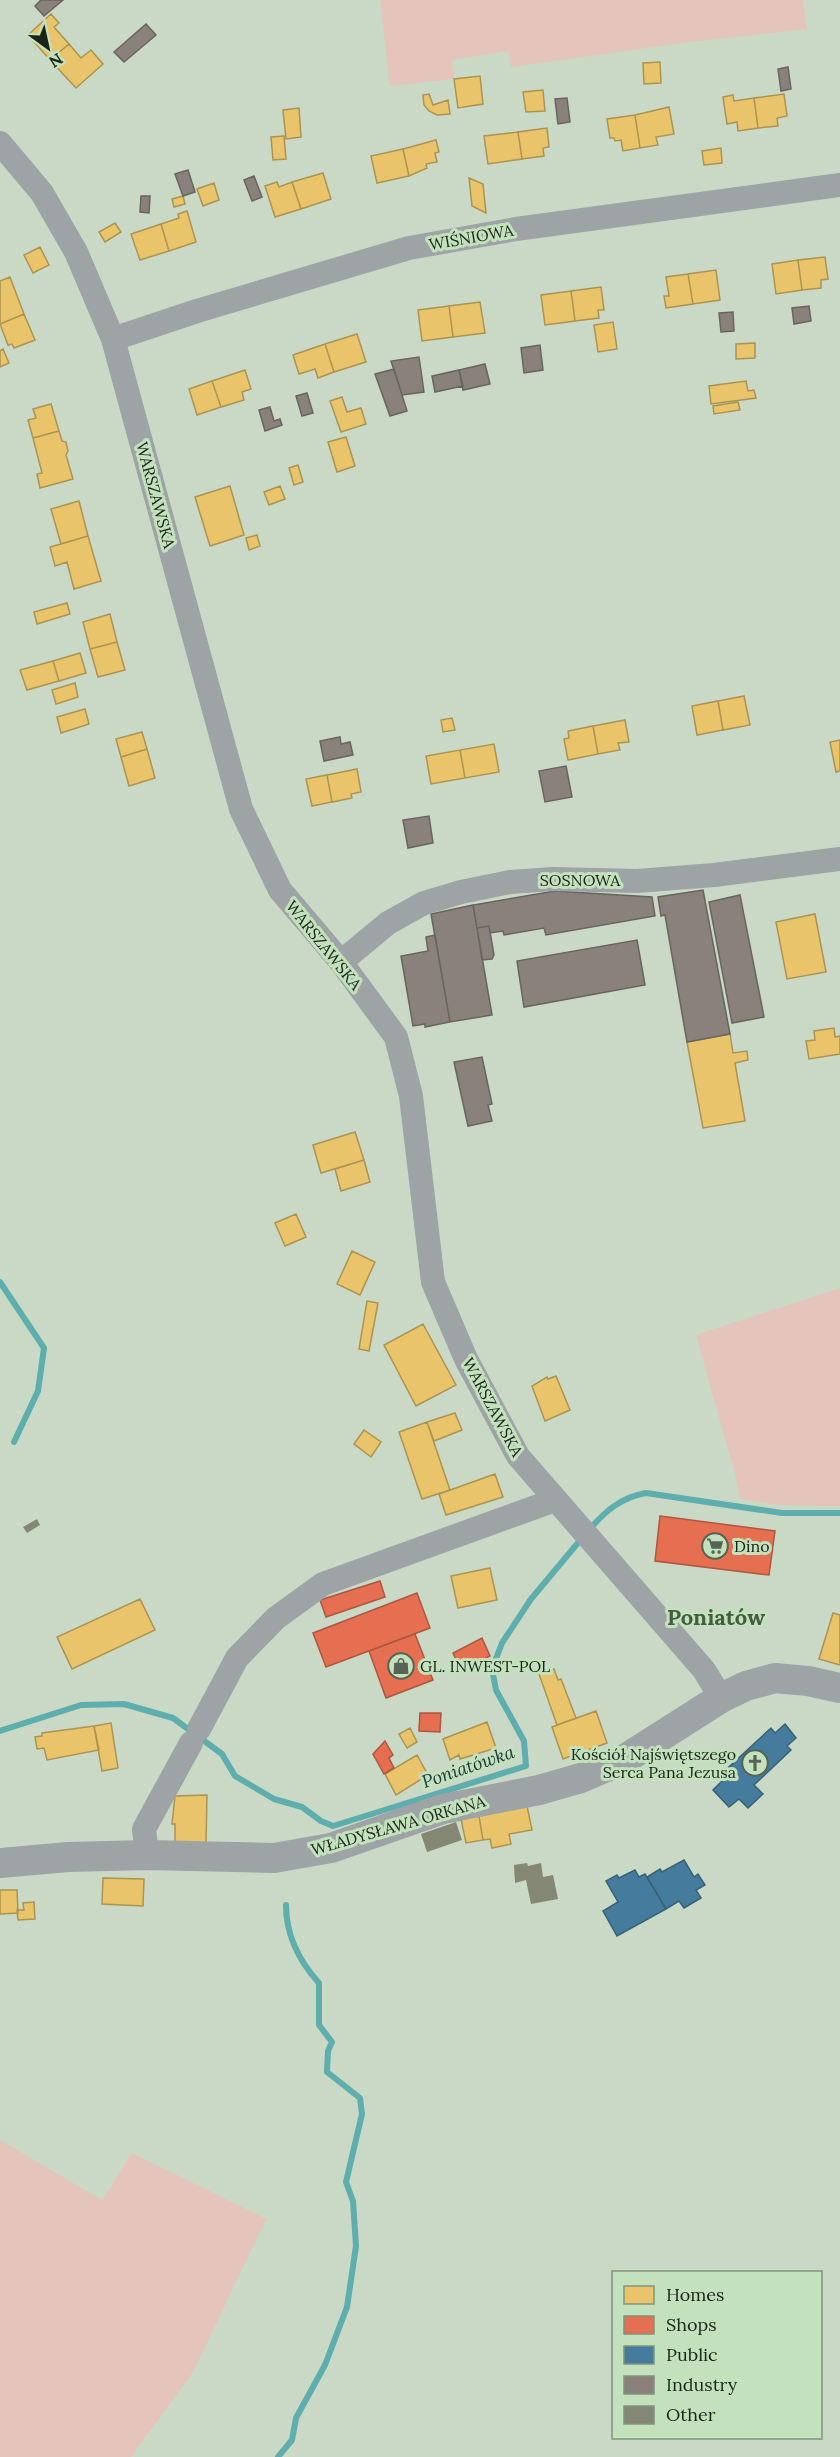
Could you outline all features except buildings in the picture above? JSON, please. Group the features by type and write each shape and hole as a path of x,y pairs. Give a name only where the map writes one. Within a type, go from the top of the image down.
{"street":[{"name":"WARSZAWSKA","path":"0,143 42,193 76,252 113,339 241,809 280,890 341,962 396,1037 411,1096 433,1282 466,1359 518,1456 704,1670 721,1698"},
{"name":"WIŚNIOWA","path":"113,339 197,311 408,248 516,229 840,185"},
{"name":"SOSNOWA","path":"341,962 388,923 424,903 461,891 521,881 553,879 637,881 714,875 840,859"},
{"path":"147,1855 144,1830 237,1658 276,1617 323,1584 555,1500"},
{"name":"WŁADYSŁAWA ORKANA","path":"0,1863 68,1857 147,1855 274,1858 331,1848 443,1809 538,1790 581,1778 625,1759 721,1698 746,1686 775,1678 808,1680 840,1688"}],"shaded area":[{"path":"380,0 803,0 807,29 689,42 511,67 508,51 452,60 454,79 390,86"},
{"path":"840,1288 840,1506 781,1505 740,1499 696,1335"},
{"path":"0,2140 102,2200 132,2153 266,2219 193,2372 131,2457 0,2457"}],"waterway":[{"path":"0,1282 44,1348 38,1391 14,1442"},
{"name":"Poniatówka","path":"589,1530 614,1506 646,1493 782,1513 840,1513"},
{"name":"Poniatówka","path":"0,1731 81,1705 124,1704 173,1718 222,1754 235,1776 274,1799 302,1807 321,1821 333,1826 526,1766 524,1741 496,1690 492,1669 502,1643 531,1599 582,1538"},
{"path":"278,2457 292,2440 296,2418 325,2365 347,2307 356,2246 353,2201 346,2182 362,2114 360,2098 327,2072 328,2051 332,2042 319,2025 319,1983 305,1966 295,1947 288,1927 286,1905"}],"place":[{"name":"Dino","path":"715,1546"},
{"name":"GL. INWEST-POL","path":"401,1666"},
{"name":"Kościół Najświętszego Serca Pana Jezusa","path":"755,1763"}],"district":[{"name":"Poniatów","path":"716,1617"}]}
